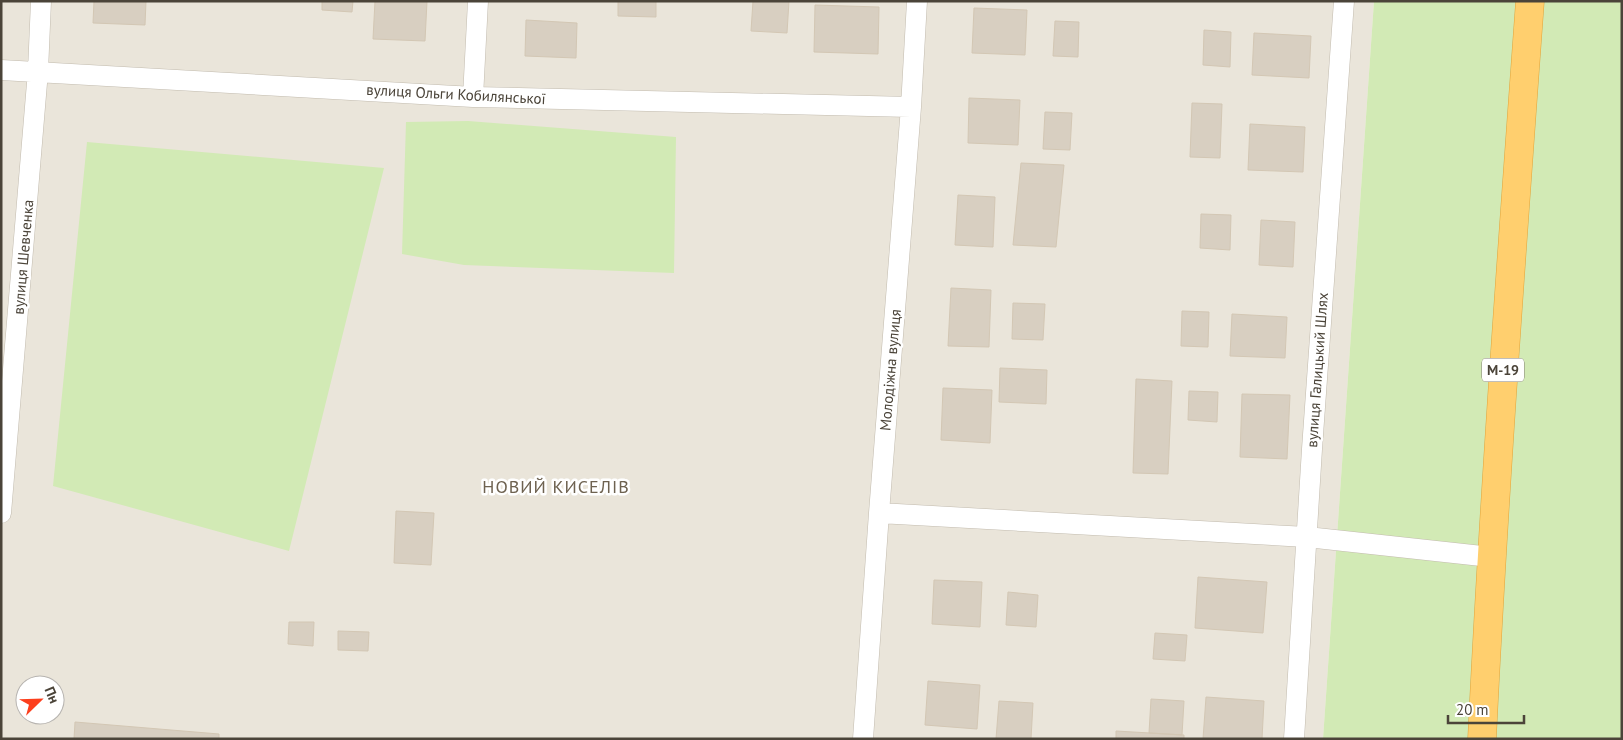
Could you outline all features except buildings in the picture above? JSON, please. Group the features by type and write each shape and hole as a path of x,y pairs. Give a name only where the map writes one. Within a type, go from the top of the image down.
{"highway":[{"name":"М-19","path":"1482,739 1491,557 1530,1"}],"street":[{"name":"вулиця Шевченка","path":"1,513 38,70 41,1"},
{"path":"474,97 478,1"},
{"name":"Молодіжна вулиця","path":"863,739 911,107 917,1"},
{"name":"вулиця Галицький Шлях","path":"1294,739 1312,439 1344,1"},
{"name":"вулиця Ольги Кобилянської","path":"1,70 38,70 474,97 911,107"},
{"path":"879,513 1307,537 1491,557"}],"shaded area":[{"path":"1,1 1374,1 1323,739 1,739"}],"green space":[{"path":"1374,1 1622,1 1622,739 1323,739"},
{"path":"468,121 676,137 674,273 464,265 402,254 406,122"},
{"path":"87,142 384,168 289,551 53,486"}],"district":[{"name":"НОВИЙ КИСЕЛІВ","path":"556,486"}]}
